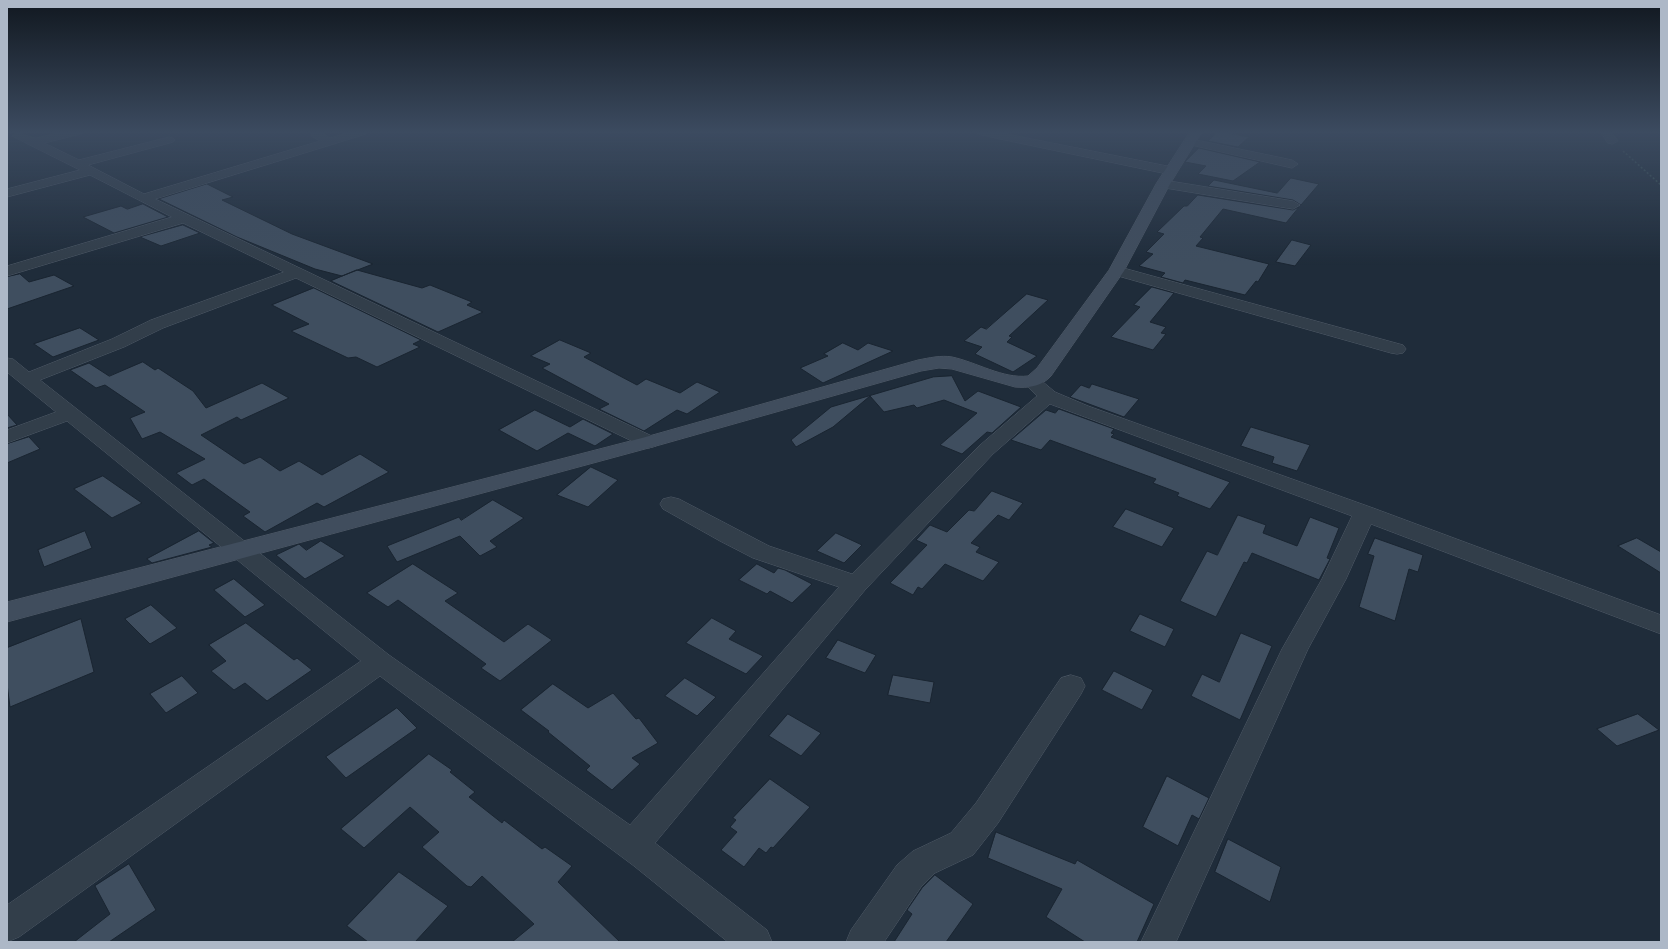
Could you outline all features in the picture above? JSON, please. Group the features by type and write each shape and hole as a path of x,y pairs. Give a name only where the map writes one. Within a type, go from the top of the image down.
{"street":[{"path":"7,194 72,176"},
{"path":"102,176 184,218 648,442"},
{"path":"143,198 215,176"},
{"path":"1161,176 1293,205"},
{"path":"632,846 856,584 986,450 1039,389 1044,372 1116,271 1168,178"},
{"path":"7,271 184,218"},
{"path":"1116,271 1397,349"},
{"path":"27,379 118,343 157,324 297,272"},
{"path":"7,612 242,551 648,442 918,366 938,362 950,362 1021,382 1039,389 1080,410 1365,513 1661,625"},
{"path":"7,363 380,662 632,846 755,942"},
{"path":"7,437 70,413"},
{"path":"671,504 728,536 761,552 856,584"},
{"path":"1158,942 1295,649 1334,579 1365,513"},
{"path":"7,925 380,662"},
{"path":"863,942 909,876 924,862 948,852 962,844 987,813 1071,686"}],"path":[{"path":"1651,176 1661,185"}],"building":[{"path":"1209,176 1240,176 1233,181"},
{"path":"1291,178 1319,184 1301,205 1293,200 1208,186 1214,180 1277,193"},
{"path":"207,184 233,197 222,200 292,234 373,264 342,276 315,269 237,237 159,199"},
{"path":"1198,195 1293,210 1299,207 1286,223 1223,209 1200,237 1203,238 1196,246 1269,264 1258,282 1256,281 1245,295 1185,280 1183,283 1161,277 1165,273 1139,266 1153,254 1146,252 1164,234 1157,232 1184,206 1187,206"},
{"path":"143,204 168,217 114,233 83,217 121,206 127,209"},
{"path":"183,225 200,233 161,246 140,237"},
{"path":"1292,240 1311,245 1295,266 1276,262"},
{"path":"357,270 422,288 430,285 472,302 467,305 483,312 438,332 331,281"},
{"path":"20,274 29,282 54,275 74,286 7,309 7,277"},
{"path":"1152,287 1174,293 1150,322 1166,327 1161,333 1166,334 1153,350 1111,337 1140,307 1134,305"},
{"path":"314,288 421,340 413,344 420,347 377,367 356,357 348,358 291,331 309,324 272,305"},
{"path":"1027,294 1048,300 1009,336 1012,337 1007,342 1037,356 1013,372 975,354 982,347 964,341 981,327 986,329"},
{"path":"80,328 99,340 53,357 34,344"},
{"path":"560,340 591,353 584,357 637,385 646,379 680,393 697,382 720,392 687,414 677,410 644,431 599,409 609,404 542,368 550,364 531,356"},
{"path":"843,343 858,350 868,343 893,351 823,383 800,368 828,356 824,354"},
{"path":"143,362 155,370 158,368 193,391 206,408 262,383 289,398 241,420 237,417 201,435 244,464 260,457 280,471 299,461 322,475 360,454 389,472 324,507 317,503 265,532 243,516 250,512 204,479 192,485 176,473 205,459 160,432 142,439 130,418 145,412 105,385 96,388 70,370 89,363 109,376"},
{"path":"952,376 965,401 978,391 1021,407 992,433 987,432 962,454 940,445 977,413 944,400 917,408 914,405 884,412 870,396 833,427 796,447 791,440 831,407 933,377"},
{"path":"1092,384 1139,399 1124,417 1070,397 1081,385 1089,388"},
{"path":"1059,409 1114,429 1111,433 1114,434 1111,437 1230,482 1210,509 1177,496 1179,493 1153,483 1156,479 1050,440 1041,450 1011,440 1046,410 1055,413"},
{"path":"535,410 570,427 583,419 613,434 595,446 568,433 537,451 499,430"},
{"path":"7,414 17,425 7,428"},
{"path":"1251,427 1310,445 1297,471 1272,463 1274,457 1241,446"},
{"path":"29,437 40,449 7,463 7,444"},
{"path":"591,467 618,480 588,507 557,495"},
{"path":"103,476 142,503 112,518 74,489"},
{"path":"992,491 1023,503 1009,520 998,515 971,543 980,547 976,552 999,562 983,581 945,564 922,589 918,587 913,595 890,583 927,545 916,540 930,525 947,532 969,510 974,511"},
{"path":"493,500 524,518 490,541 497,547 480,556 460,536 397,562 387,546 459,517 461,520"},
{"path":"1126,509 1174,528 1162,547 1113,527"},
{"path":"1238,515 1266,525 1263,533 1297,546 1310,517 1339,528 1327,558 1330,559 1319,580 1252,553 1247,563 1244,562 1216,617 1180,601 1207,551 1217,555"},
{"path":"85,531 92,548 44,567 38,550"},
{"path":"199,531 214,543 209,545 212,547 152,563 147,559"},
{"path":"836,533 862,545 844,563 817,551"},
{"path":"1375,538 1423,555 1418,572 1409,569 1395,621 1359,607 1374,556 1368,554"},
{"path":"1637,538 1661,552 1661,573 1618,546"},
{"path":"321,541 345,556 305,579 276,555 299,544 306,550"},
{"path":"413,564 458,593 445,601 504,642 528,624 552,640 500,681 481,668 486,664 398,600 388,607 367,593"},
{"path":"757,564 774,573 778,568 785,570 812,584 792,603 770,591 767,594 739,580"},
{"path":"234,579 265,605 245,617 214,590"},
{"path":"151,605 177,628 150,644 125,619"},
{"path":"1140,614 1174,629 1165,647 1130,631"},
{"path":"712,618 736,631 729,639 763,656 746,674 686,643"},
{"path":"81,619 94,672 10,707 7,684 7,648"},
{"path":"246,623 294,660 297,658 312,670 267,701 245,683 234,690 211,671 226,661 209,645"},
{"path":"1241,633 1272,646 1240,720 1191,696 1202,674 1219,682"},
{"path":"838,640 876,655 865,673 826,658"},
{"path":"1114,671 1153,690 1142,710 1102,690"},
{"path":"893,675 934,682 930,703 888,695"},
{"path":"182,676 198,693 166,713 150,694"},
{"path":"685,678 716,697 697,716 665,696"},
{"path":"553,684 588,708 613,693 636,719 639,718 658,743 632,758 640,764 612,790 586,770 590,766 548,732 549,731 521,710"},
{"path":"397,708 417,728 346,778 326,757"},
{"path":"788,714 821,733 801,756 769,736"},
{"path":"1638,714 1659,730 1617,746 1597,729"},
{"path":"429,754 452,770 450,772 475,792 469,797 502,823 504,820 542,849 545,847 572,866 558,882 620,942 512,942 534,924 482,876 471,887 467,886 422,847 439,832 410,807 364,848 341,829"},
{"path":"1167,776 1209,798 1199,819 1192,815 1178,846 1143,827"},
{"path":"770,779 810,807 773,848 771,847 766,853 759,848 744,867 721,850 737,832 730,827 736,820 733,818"},
{"path":"996,832 1075,864 1077,860 1154,904 1137,942 1085,942 1046,917 1062,889 988,858"},
{"path":"1228,839 1281,867 1270,902 1215,872"},
{"path":"129,864 156,910 109,942 74,942 110,914 95,886"},
{"path":"399,872 448,906 415,942 368,942 347,926"},
{"path":"935,875 973,904 946,942 894,942 912,914 907,910 922,888"}]}
